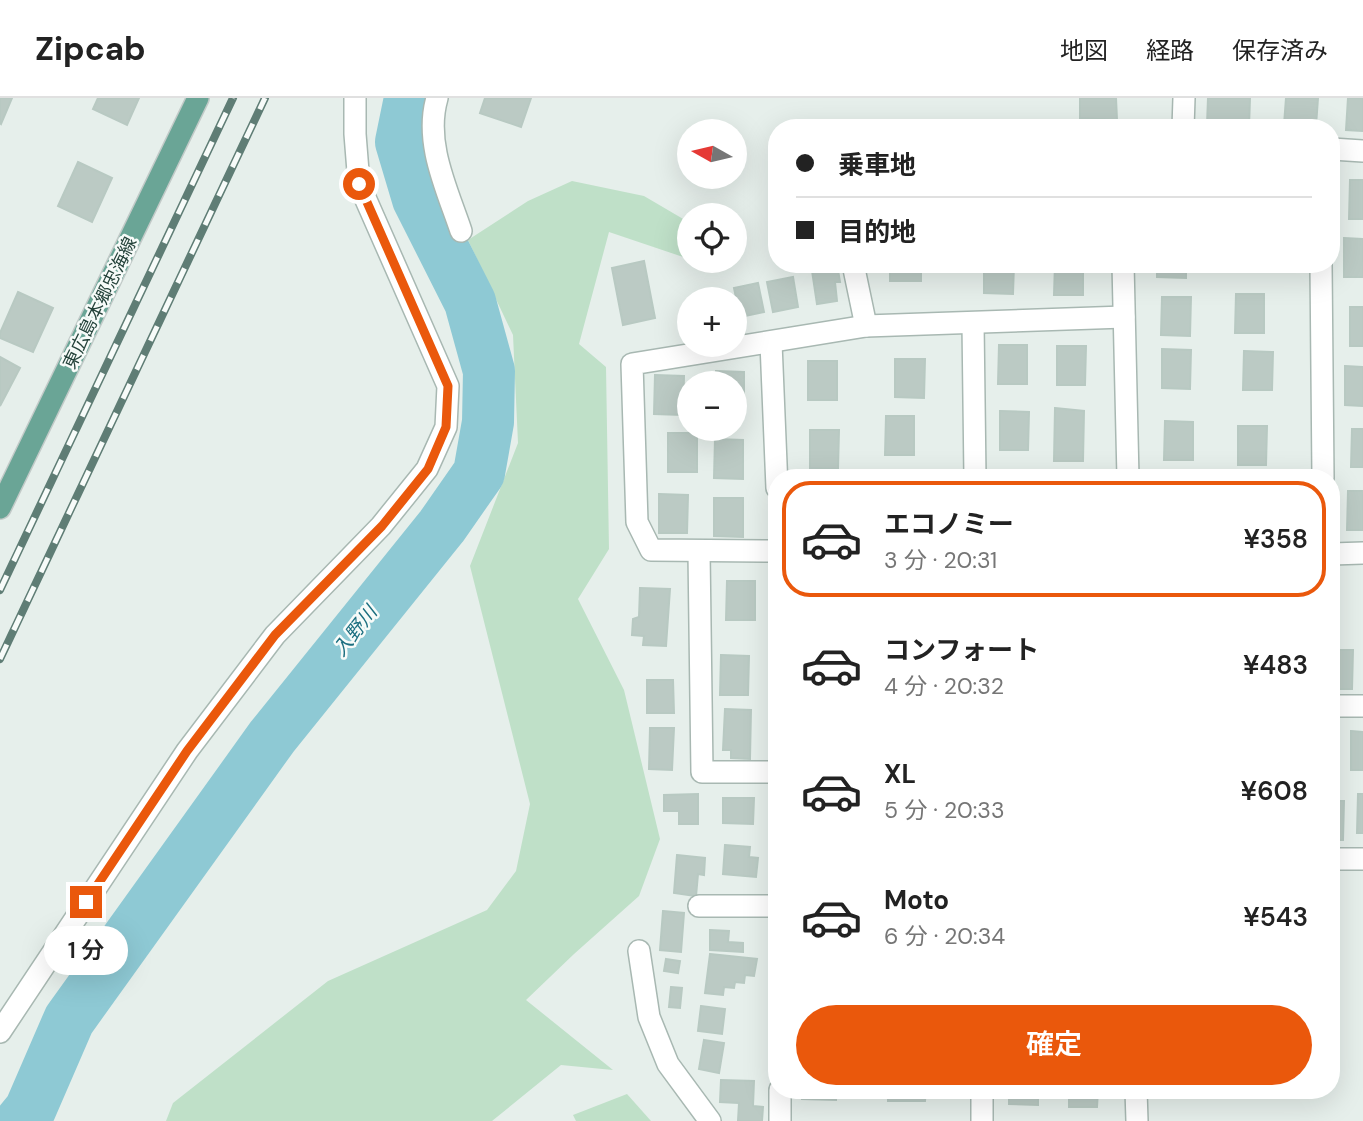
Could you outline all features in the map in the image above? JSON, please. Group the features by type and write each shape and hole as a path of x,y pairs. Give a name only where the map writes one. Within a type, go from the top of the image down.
{"main road":[{"name":"東広島本郷忠海線","path":"0,508 198,98"}],"street":[{"path":"0,1032 187,751 275,635 382,526 428,469 446,427 448,386 359,184 355,98"},
{"path":"436,98 432,115 437,161 461,231"},
{"path":"1183,119 1184,98"},
{"path":"1340,150 1363,152"},
{"path":"855,273 866,326"},
{"path":"1123,273 1128,469"},
{"path":"1321,273 1323,469"},
{"path":"768,551 651,550 637,522 632,365 866,326 1124,317"},
{"path":"973,323 975,469"},
{"path":"771,343 776,469"},
{"path":"699,552 702,772 768,772"},
{"path":"1340,554 1363,553"},
{"path":"1340,706 1363,706"},
{"path":"1340,859 1363,859"},
{"path":"699,906 768,906"},
{"path":"639,950 649,1017 668,1064 709,1121"},
{"path":"780,1099 780,1121"},
{"path":"982,1099 982,1121"},
{"path":"1136,1099 1137,1121"}],"green space":[{"path":"572,181 644,196 677,215 677,255 609,232 579,344 606,367 609,549 578,599 624,690 660,839 639,896 526,1000 613,1070 561,1065 492,1121 166,1121 173,1103 328,981 487,910 516,871 530,804 470,566 518,443 513,335 468,240 528,201"},
{"path":"627,1094 651,1121 576,1121 573,1115"}],"building":[{"path":"0,98 12,98 1,124 0,123"},
{"path":"98,98 139,98 127,125 93,109"},
{"path":"485,98 531,98 521,127 480,113"},
{"path":"1080,98 1116,98 1117,119 1080,118"},
{"path":"1208,98 1250,98 1249,119 1207,119"},
{"path":"1286,98 1318,98 1316,119 1284,119"},
{"path":"1348,98 1363,98 1363,131 1346,130"},
{"path":"78,162 112,178 92,222 58,206"},
{"path":"1350,180 1363,180 1363,219 1349,219"},
{"path":"1344,238 1363,239 1363,277 1344,277"},
{"path":"644,261 655,318 623,325 612,268"},
{"path":"812,273 838,273 840,282 835,282 837,301 817,304"},
{"path":"890,273 921,273 921,281 890,281"},
{"path":"984,273 1014,273 1013,294 984,293"},
{"path":"1055,273 1083,273 1083,295 1054,295"},
{"path":"1157,273 1186,273 1186,278 1157,277"},
{"path":"793,277 798,307 773,312 767,282"},
{"path":"758,283 764,312 747,316 747,287 739,287"},
{"path":"18,292 53,308 33,352 0,338"},
{"path":"1236,294 1264,294 1264,333 1235,333"},
{"path":"1162,297 1191,297 1190,336 1161,335"},
{"path":"1350,307 1363,307 1363,346 1350,346"},
{"path":"999,345 1027,345 1027,384 998,384"},
{"path":"1057,346 1086,346 1085,385 1057,385"},
{"path":"1162,349 1191,350 1190,389 1162,388"},
{"path":"1244,351 1273,352 1272,390 1243,390"},
{"path":"0,357 20,368 0,406"},
{"path":"895,359 925,359 924,398 895,397"},
{"path":"808,361 837,361 837,400 808,400"},
{"path":"1345,366 1363,367 1363,406 1345,405"},
{"path":"655,375 677,376 677,415 654,414"},
{"path":"1055,408 1084,411 1083,461 1054,461"},
{"path":"1000,411 1029,412 1028,450 1000,450"},
{"path":"886,416 914,416 914,455 885,455"},
{"path":"1165,421 1193,422 1193,460 1164,460"},
{"path":"1238,426 1267,426 1266,465 1238,465"},
{"path":"1352,429 1363,429 1363,467 1351,467"},
{"path":"810,430 839,430 838,469 810,468"},
{"path":"668,433 677,433 677,441 697,441 697,472 668,472"},
{"path":"715,441 743,441 743,479 714,478"},
{"path":"1348,491 1363,491 1363,530 1347,530"},
{"path":"659,494 688,495 687,533 659,533"},
{"path":"714,498 743,498 743,537 714,536"},
{"path":"727,581 755,581 755,620 726,620"},
{"path":"640,588 670,589 666,646 643,645 644,636 632,635 633,619 639,617"},
{"path":"1340,650 1353,650 1352,689 1340,689"},
{"path":"721,655 749,656 748,695 720,695"},
{"path":"647,680 673,680 674,713 647,713"},
{"path":"725,709 751,710 750,759 731,758 731,750 723,750"},
{"path":"650,728 674,728 672,770 649,769"},
{"path":"1351,731 1363,732 1363,770 1351,770"},
{"path":"698,794 698,824 679,824 679,811 664,811 664,795"},
{"path":"1358,794 1363,794 1363,833 1357,833"},
{"path":"723,798 754,798 753,824 723,823"},
{"path":"1340,801 1344,801 1343,840 1340,840"},
{"path":"725,845 750,847 749,857 758,858 756,877 723,874"},
{"path":"677,855 705,858 704,875 698,874 696,896 674,893"},
{"path":"663,911 684,913 681,952 660,950"},
{"path":"710,930 729,931 728,942 743,943 743,952 710,950"},
{"path":"710,954 757,959 754,976 745,975 744,983 735,982 734,988 724,987 723,995 705,993"},
{"path":"666,959 680,961 678,973 664,971"},
{"path":"671,987 682,988 680,1008 669,1007"},
{"path":"701,1006 725,1009 722,1034 698,1031"},
{"path":"704,1040 724,1043 719,1073 699,1069"},
{"path":"721,1080 754,1081 753,1106 763,1107 762,1121 738,1121 739,1103 720,1102"},
{"path":"888,1099 925,1099 925,1101"},
{"path":"1009,1099 1038,1099 1038,1105 1009,1104"},
{"path":"1069,1099 1097,1099 1097,1107 1069,1107"}],"waterway":[{"name":"入野川","path":"21,1121 30,1110 69,1020 272,737 442,526 479,473 488,422 489,371 470,302 418,199 401,142 410,98"}],"railway":[{"path":"0,590 233,98"},
{"path":"0,659 265,98"}],"route":[{"path":"86,902 187,751 275,635 382,526 428,469 446,427 448,386 359,184"}]}
